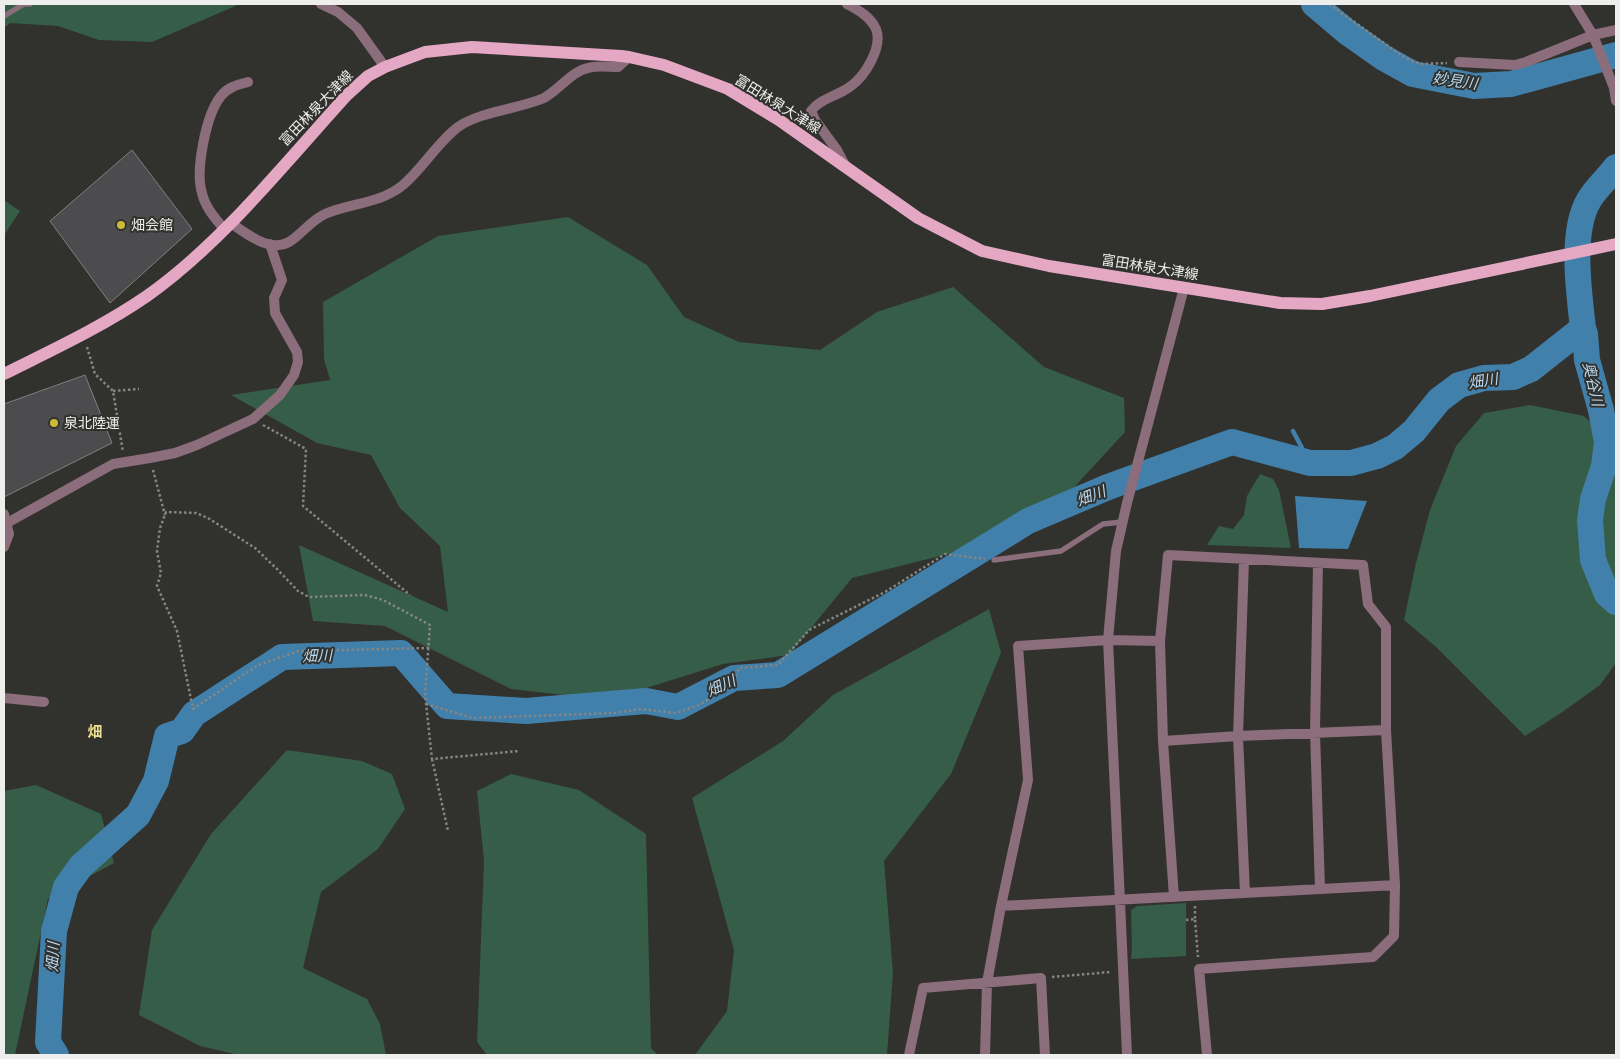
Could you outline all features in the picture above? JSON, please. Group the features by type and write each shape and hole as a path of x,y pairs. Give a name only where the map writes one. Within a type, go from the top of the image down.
{"main road":[{"name":"富田林泉大津線","path":"4,374 102,324 147,296 206,248 347,95 368,76 385,67 425,52 472,47 629,57 664,66 728,90 779,120 918,218 982,251 1049,266 1280,303 1322,304 1370,296 1616,244"}],"street":[{"path":"321,4 338,12 357,28 385,67"},
{"path":"847,4 860,11 870,20 876,30 876,45 872,62 863,75 850,87 816,104 811,111 847,168"},
{"path":"1574,4 1593,34 1614,88 1616,100"},
{"path":"1459,62 1515,65 1593,34 1616,30"},
{"path":"248,82 231,87 220,96 209,120 201,158 200,180 202,193 208,208 227,226 270,244 280,245 291,241 314,220 325,214 371,201 403,185 458,127 545,97 580,71 588,68 618,67 629,57"},
{"path":"4,547 9,534 6,518 113,464 150,458 197,445 253,419 280,395 294,375 298,362 297,352 275,313 274,298 282,280 270,244"},
{"path":"1127,1055 1108,640 1116,551 1122,522 1184,288"},
{"path":"1174,897 1163,741 1160,641 1168,555 1363,565 1368,604 1386,627 1386,730 1395,885 1394,936 1372,957 1199,970 1207,1055"},
{"path":"1244,560 1238,736 1244,893"},
{"path":"1318,563 1315,732 1320,889"},
{"path":"984,1055 987,983 1001,906 1028,780 1018,646 1108,640 1160,641"},
{"path":"4,698 44,702"},
{"path":"1163,741 1315,732 1386,730"},
{"path":"1001,906 1395,885"},
{"path":"909,1055 923,988 1041,978 1044,1055"}],"lane":[{"path":"4,16 24,4 30,4"},
{"path":"994,560 1061,551 1103,524 1122,522"}],"path":[{"path":"1329,4 1411,61 1422,64 1459,62"},
{"path":"83,334 95,374 113,391 125,462"},
{"path":"113,391 139,389"},
{"path":"253,419 306,449 303,506 410,595"},
{"path":"150,458 165,515"},
{"path":"428,648 299,651 258,665 193,709 177,631 157,586 161,573 158,551 159,536 166,512 196,514 208,518 255,548 298,591 309,598 365,595 383,600 430,625 425,694 432,759 448,831"},
{"path":"426,704 474,718 615,713 640,709 676,713 698,706 731,686 739,668 778,665 809,630 885,592 945,554 994,560"},
{"path":"432,759 519,751"},
{"path":"1195,904 1198,957"},
{"path":"1186,920 1195,919"},
{"path":"1041,978 1115,971"}],"green space":[{"path":"4,4 240,4 152,42 99,40 58,26 10,23 4,28"},
{"path":"4,200 20,211 5,234 4,233"},
{"path":"568,217 647,265 684,317 739,342 820,350 877,312 953,287 1044,367 1124,398 1125,432 1032,533 852,578 789,655 723,664 608,700 511,689 385,626 313,621 299,545 448,612 440,546 400,508 371,455 317,443 231,395 330,380 324,359 323,302 438,236"},
{"path":"1530,405 1584,416 1616,448 1616,663 1600,685 1525,736 1435,646 1404,620 1430,510 1456,446 1484,413"},
{"path":"1260,474 1273,479 1279,490 1291,548 1207,545 1219,526 1233,529 1244,515 1247,496"},
{"path":"989,609 1001,653 951,774 884,861 893,973 887,1055 695,1055 727,1011 734,950 692,798 783,741 833,695"},
{"path":"287,750 362,761 392,774 405,809 378,849 321,892 303,968 367,999 380,1024 386,1055 239,1055 200,1046 139,1015 152,930 211,834"},
{"path":"511,774 579,790 646,834 651,1048 658,1055 487,1055 477,1042 484,861 477,791"},
{"path":"36,785 101,814 114,863 48,899 15,1055 4,1055 4,791"},
{"path":"1186,903 1186,956 1131,959 1131,910 1137,906"}],"water":[{"path":"1295,496 1367,501 1348,549 1299,548"}],"building":[{"name":"畑会館","path":"132,150 192,229 110,303 50,221"},
{"name":"泉北陸運","path":"85,375 112,443 4,497 4,404"}],"waterway":[{"name":"妙見川","path":"1314,4 1347,32 1384,58 1413,74 1474,86 1511,84 1616,55"},
{"name":"奥谷川","path":"1616,167 1589,200 1583,213 1579,228 1577,262 1587,360 1601,410 1607,442 1604,466 1593,499 1590,520 1593,560 1607,594 1616,602"},
{"name":"畑川","path":"56,1055 48,1042 54,931 66,887 81,866 138,815 156,781 167,736 182,731 194,714 282,657 401,653 447,706 526,711 646,701 678,707 734,678 778,675 1028,521 1108,487 1232,442 1310,463 1351,463 1377,456 1395,447 1414,431 1439,400 1459,385 1484,378 1513,377 1531,369 1583,328"},
{"path":"1293,431 1310,463"}],"place":[{"name":"畑会館","path":"121,225"},
{"name":"泉北陸運","path":"54,423"}],"district":[{"name":"畑","path":"95,732"}]}
